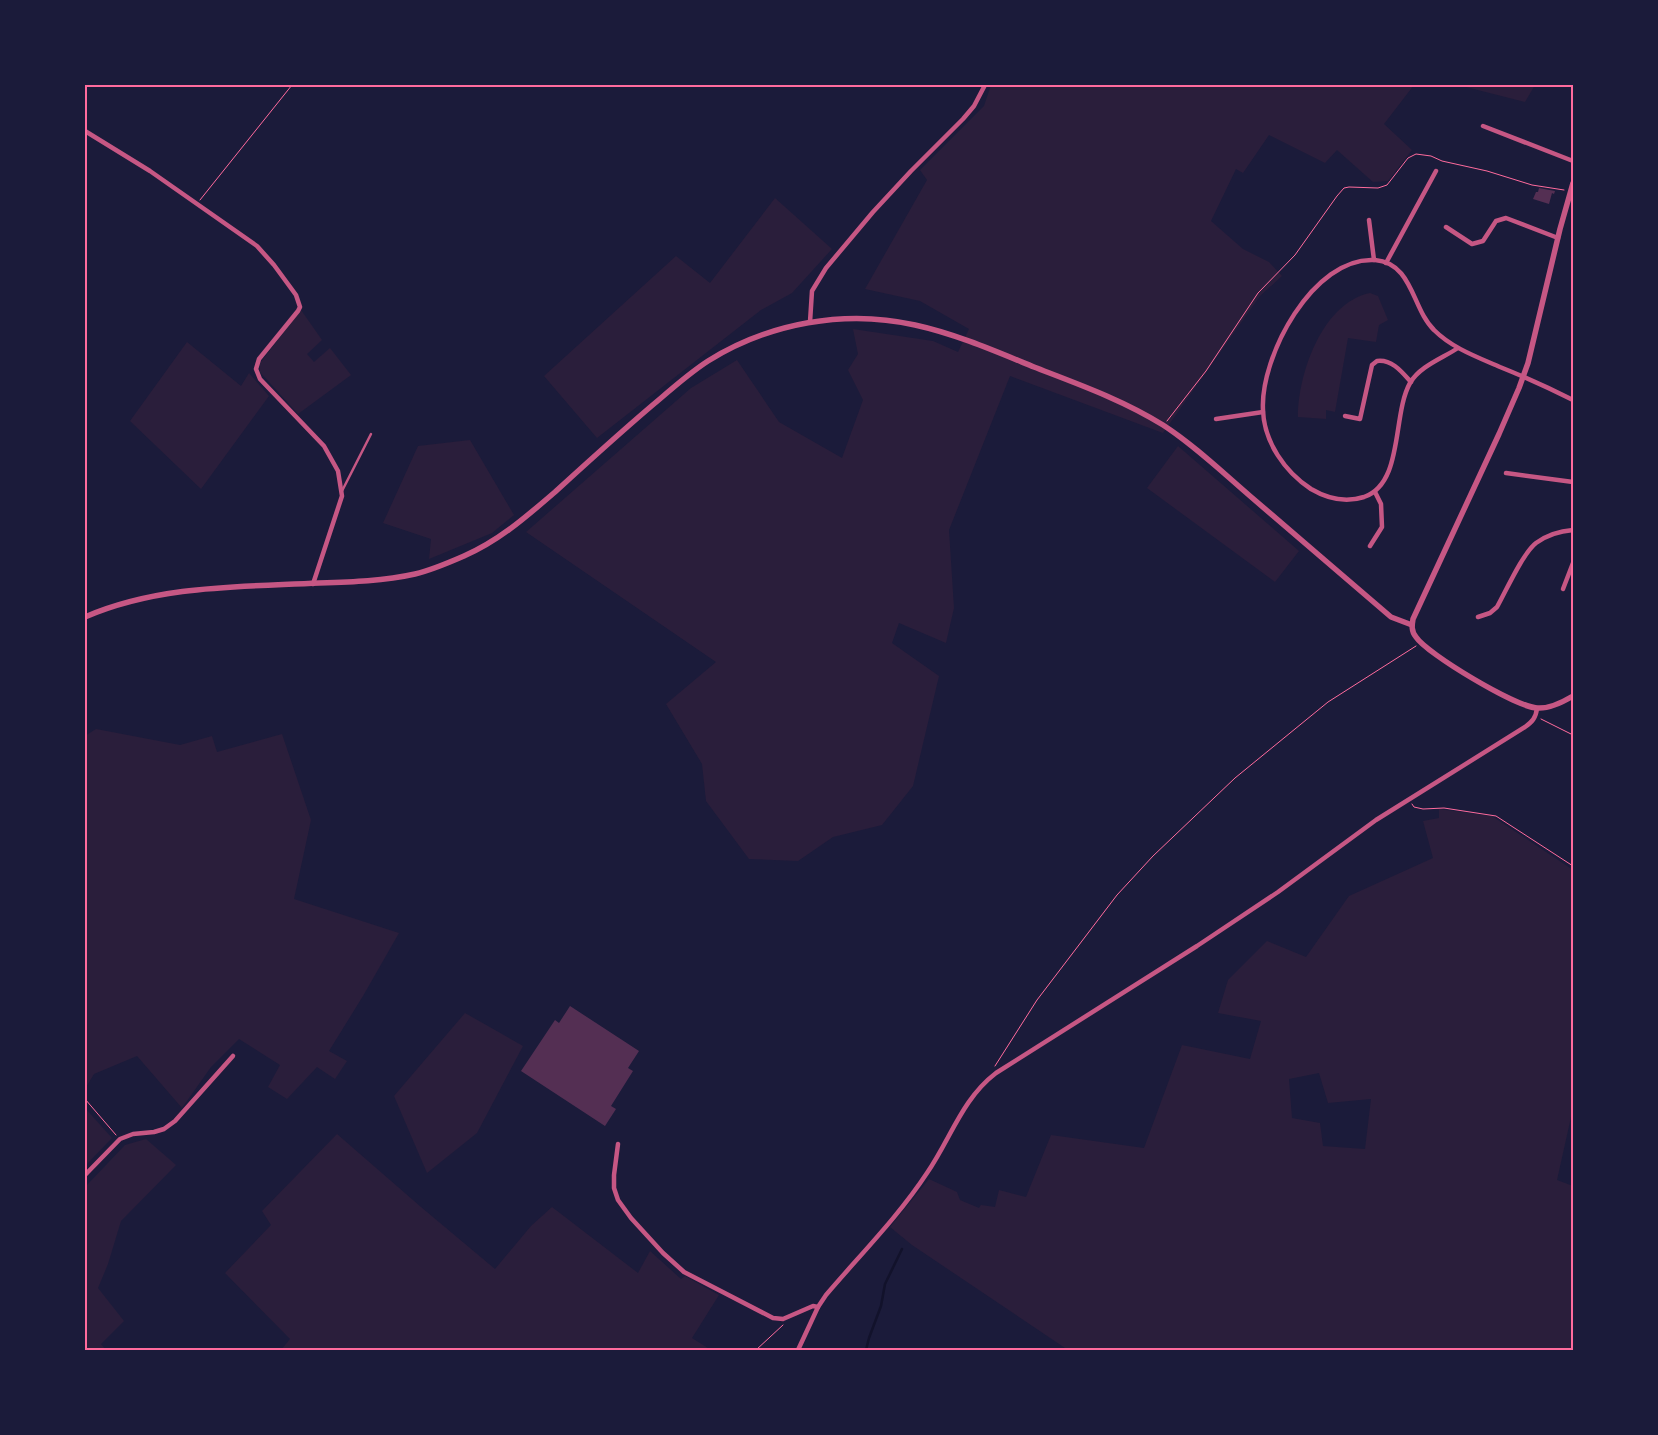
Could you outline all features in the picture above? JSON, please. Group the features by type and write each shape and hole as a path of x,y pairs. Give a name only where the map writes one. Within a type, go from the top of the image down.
{"street":[{"path":"810,322 812,291 826,268 904,178 963,119 974,106 985,85"},
{"path":"1483,126 1573,161"},
{"path":"85,131 150,171 257,246 296,295 300,307 298,311 258,359 256,369 257,374 324,446 338,471 342,492 313,584"},
{"path":"1386,263 1436,171"},
{"path":"1573,183 1523,376 1499,434 1413,619 1412,625 1413,632 1421,643 1462,671 1522,704 1537,708 1555,705 1573,696"},
{"path":"1446,227 1472,244 1484,241 1496,221 1506,218 1558,238"},
{"path":"1369,220 1374,260"},
{"path":"1458,348 1425,368 1411,382 1403,399 1391,465 1385,480 1375,492 1349,501 1323,496 1291,473 1272,445 1263,412 1266,379 1279,342 1310,294 1330,274 1344,266 1374,260 1386,263 1401,273 1433,330 1458,348 1573,400"},
{"path":"85,617 137,599 169,593 370,581 420,573 441,566 480,548 524,519 644,412 689,374 707,362 744,342 769,332 810,322 858,318 895,321 932,329 970,341 1098,392 1138,411 1164,426 1209,461 1391,617 1412,625"},
{"path":"1345,416 1360,419 1372,365 1377,361 1388,362 1400,370 1411,382"},
{"path":"1216,419 1263,412"},
{"path":"1506,473 1573,482"},
{"path":"1370,546 1382,527 1381,504 1375,492"},
{"path":"1478,617 1497,607 1528,552 1536,543 1555,534 1573,530"},
{"path":"1563,589 1573,563"},
{"path":"798,1350 818,1307 826,1295 914,1191 939,1155 969,1100 985,1081 996,1072 1197,946 1278,892 1342,843 1525,727 1536,717 1537,708"},
{"path":"85,1176 120,1139 133,1134 164,1129 175,1121 233,1056"},
{"path":"618,1144 614,1188 618,1200 631,1218 663,1253 684,1272 772,1318 783,1319 813,1306 818,1307"}],"lane":[{"path":"342,492 371,434"}],"path":[{"path":"197,204 292,85"},
{"path":"1164,426 1206,371 1258,293 1295,255 1341,191 1349,187 1378,188 1387,185 1408,158 1416,154 1422,154 1532,185 1570,191"},
{"path":"994,1068 1036,1000 1117,895 1153,856 1234,778 1328,702 1421,643"},
{"path":"1536,717 1573,736"},
{"path":"1408,800 1414,807 1423,809 1444,808 1496,816 1573,866"},
{"path":"85,1099 120,1139"},
{"path":"756,1350 793,1316"}],"shaded area":[{"path":"991,85 1414,85 1384,124 1412,150 1388,181 1373,182 1337,150 1325,163 1269,135 1243,173 1236,169 1211,221 1243,249 1269,262 1282,276 1260,296 1163,433 1010,376 949,530 954,608 946,643 899,623 892,643 939,676 913,786 882,825 833,837 798,861 749,859 706,801 702,764 666,704 716,662 526,532 691,388 737,360 779,422 842,458 863,400 848,370 858,354 853,329 933,341 958,352 969,329 920,301 865,289 927,180 920,170 984,106"},
{"path":"1464,85 1535,85 1525,102"},
{"path":"775,198 832,249 792,293 761,310 597,438 544,376 676,256 710,283"},
{"path":"1370,293 1378,296 1388,320 1379,325 1376,342 1348,338 1335,412 1326,410 1326,419 1298,417 1302,381 1316,343 1326,325 1338,311 1353,299"},
{"path":"301,310 322,340 307,354 314,362 330,348 351,375 298,414 260,372 260,363"},
{"path":"187,342 241,386 249,373 269,396 201,489 130,421"},
{"path":"470,440 514,515 492,533 429,559 431,539 383,523 418,446"},
{"path":"1178,446 1299,551 1275,582 1147,488"},
{"path":"96,729 180,745 212,736 217,752 282,734 311,820 294,899 399,933 329,1051 347,1061 335,1079 317,1067 287,1099 268,1087 280,1065 239,1039 211,1067 182,1108 137,1056 94,1074 85,1089 85,736"},
{"path":"1439,809 1492,816 1573,870 1573,1108 1557,1180 1573,1186 1573,1350 1068,1350 912,1245 890,1227 929,1179 957,1192 960,1200 979,1208 981,1205 995,1207 999,1190 1026,1197 1051,1135 1144,1148 1182,1045 1250,1059 1261,1021 1218,1013 1228,980 1267,941 1306,957 1349,896 1433,858 1423,821 1439,818","holes":["1319,1073 1328,1103 1371,1099 1365,1149 1323,1146 1320,1123 1292,1118 1289,1079"]},
{"path":"465,1013 523,1046 477,1133 427,1173 394,1096"},
{"path":"85,1108 112,1138 85,1166"},
{"path":"337,1134 495,1269 531,1226 552,1207 638,1273 650,1251 681,1279 685,1276 719,1295 692,1338 711,1350 281,1350 290,1339 225,1273 271,1225 262,1211"},
{"path":"146,1139 176,1165 121,1221 108,1264 98,1288 124,1321 101,1344 106,1350 85,1350 85,1192 87,1185 125,1145"}],"building":[{"path":"1539,188 1555,191 1554,194 1552,193 1549,204 1533,199"},
{"path":"570,1006 639,1051 628,1068 633,1071 611,1106 616,1109 605,1126 521,1071 555,1020 559,1023"}],"waterway":[{"path":"866,1350 881,1306 885,1284 902,1249"}]}
